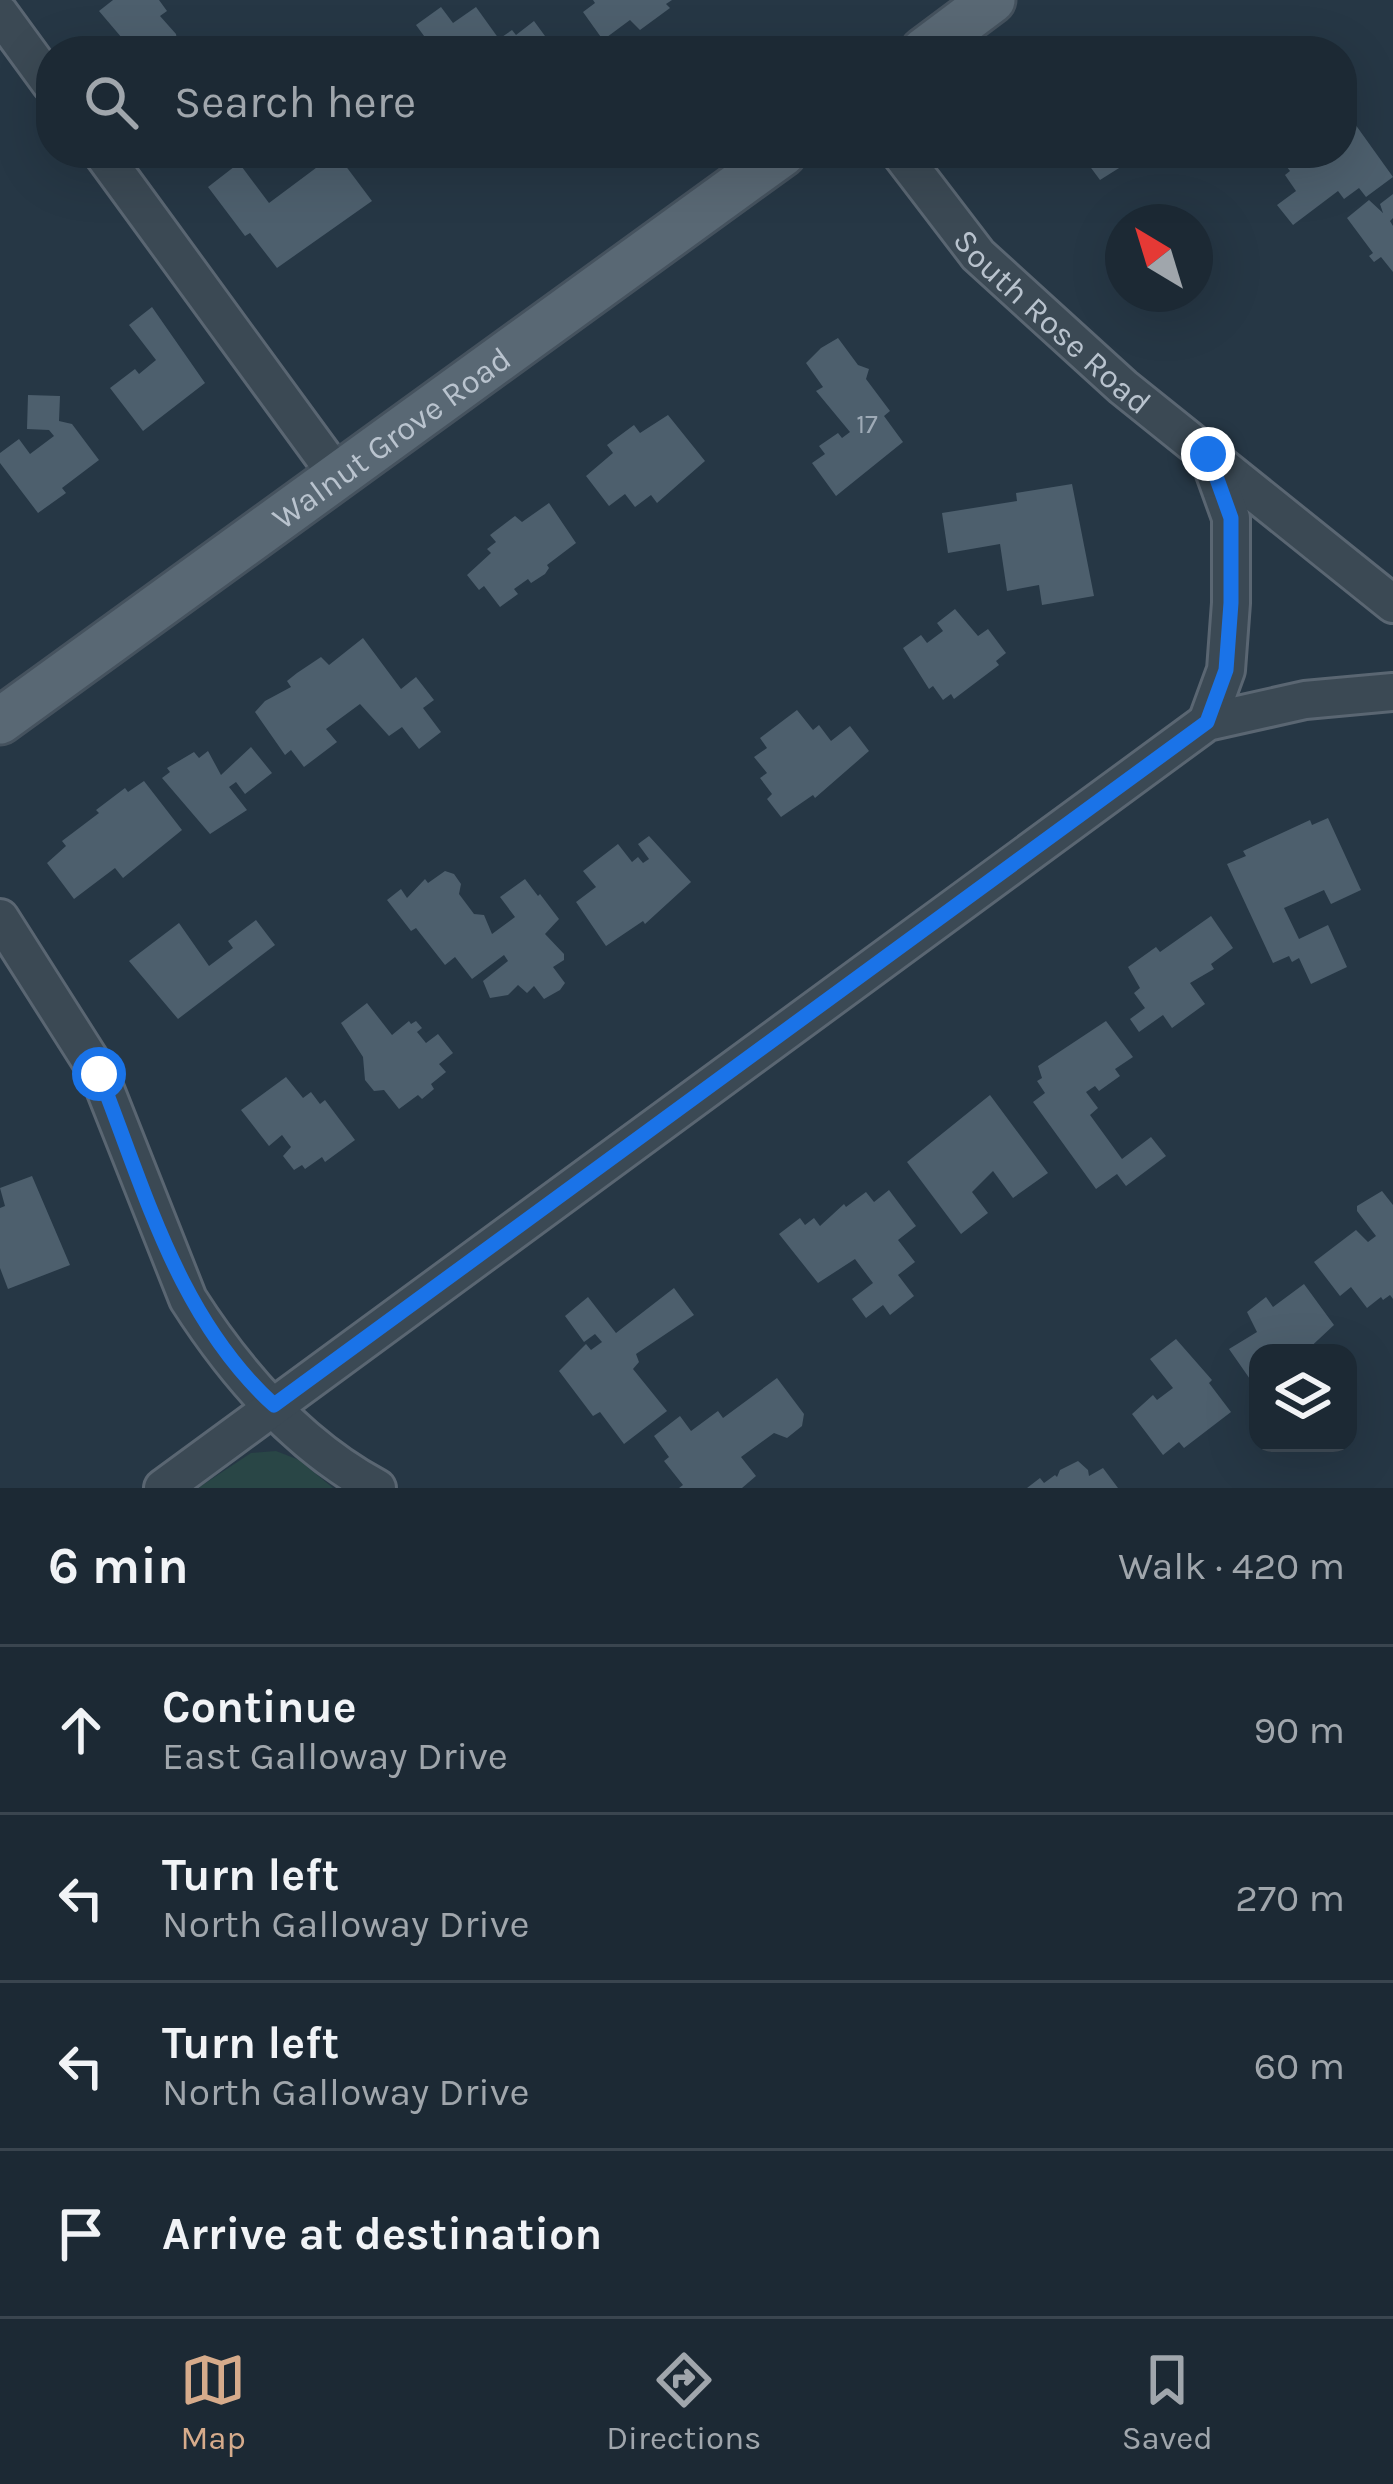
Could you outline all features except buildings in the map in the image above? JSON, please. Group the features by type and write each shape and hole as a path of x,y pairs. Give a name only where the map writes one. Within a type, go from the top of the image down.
{"main road":[{"path":"944,36 992,0"},
{"name":"Walnut Grove Road","path":"0,721 762,168"}],"street":[{"path":"0,14 36,63"},
{"path":"113,168 337,476"},
{"name":"South Rose Road","path":"911,168 978,255 1123,387 1393,604"},
{"path":"1207,722 1226,670 1231,603 1231,518 1208,454"},
{"path":"163,1488 1207,722 1305,700 1393,692"},
{"path":"0,918 99,1074 188,1299 243,1377 326,1456 377,1488"}],"green space":[{"path":"276,1451 299,1460 333,1488 198,1488 251,1453"}],"route":[{"path":"99,1074 188,1299 243,1377 274,1405 1207,722 1226,670 1231,603 1231,518 1208,454"}]}
